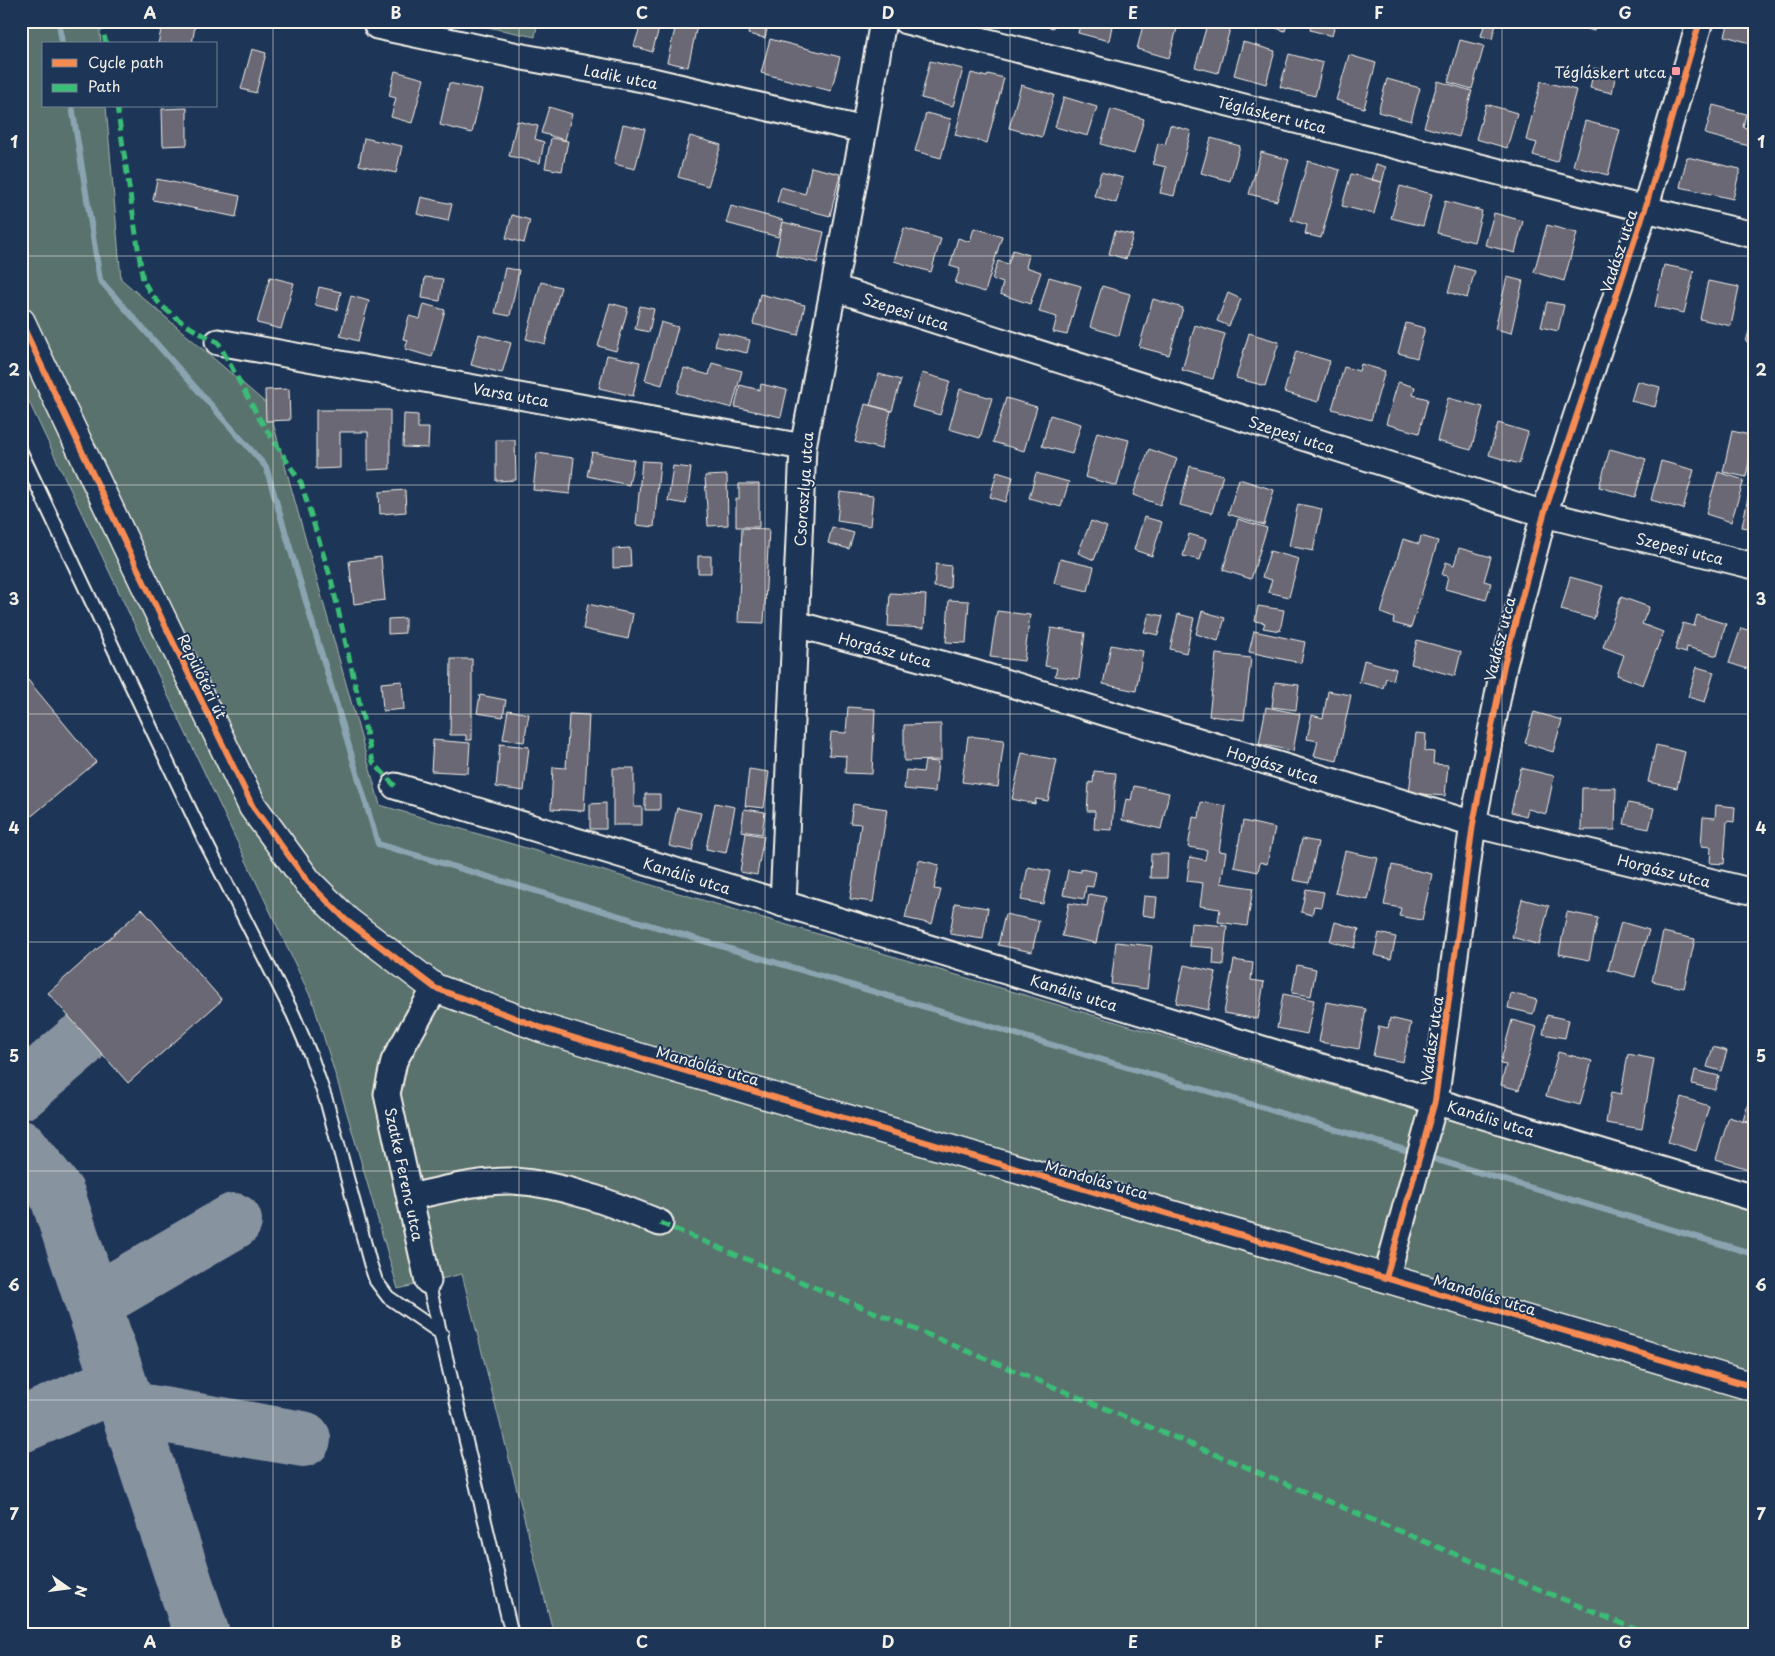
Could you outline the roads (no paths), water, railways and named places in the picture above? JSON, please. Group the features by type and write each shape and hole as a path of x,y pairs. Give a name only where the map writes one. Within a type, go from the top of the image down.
{"street":[{"name":"Csoroszlya utca","path":"784,904 803,447 864,130 882,21"},
{"name":"Tégláskert utca","path":"906,21 1645,210 1754,235"},
{"name":"Vadász utca","path":"1386,1278 1435,1102 1473,824 1504,665 1544,514 1645,210 1700,21"},
{"name":"Ladik utca","path":"377,26 523,57 648,80 864,130"},
{"name":"Szepesi utca","path":"834,288 1544,514 1754,566"},
{"name":"Repülőtéri út","path":"21,322 253,807 308,882 347,921 435,988"},
{"name":"Varsa utca","path":"218,342 803,447"},
{"name":"Horgász utca","path":"796,624 971,672 1473,824 1754,892"},
{"name":"Kanális utca","path":"395,786 1754,1198"},
{"name":"Szatke Ferenc utca","path":"428,1281 388,1094 394,1061 435,988"},
{"name":"Mandolás utca","path":"435,988 542,1028 1754,1387"},
{"path":"410,1197 464,1185 511,1181 549,1185 611,1203 660,1223"}],"lane":[{"path":"21,452 203,837 293,1014 311,1056 327,1102 376,1281 388,1297 442,1334"},
{"path":"428,1281 512,1635"}],"waterway":[{"path":"59,21 62,42"},
{"path":"72,108 100,280 266,467 378,844 1415,1153"},
{"path":"1424,1156 1754,1254"}],"place":[{"name":"Tégláskert utca","path":"1676,71"}]}
